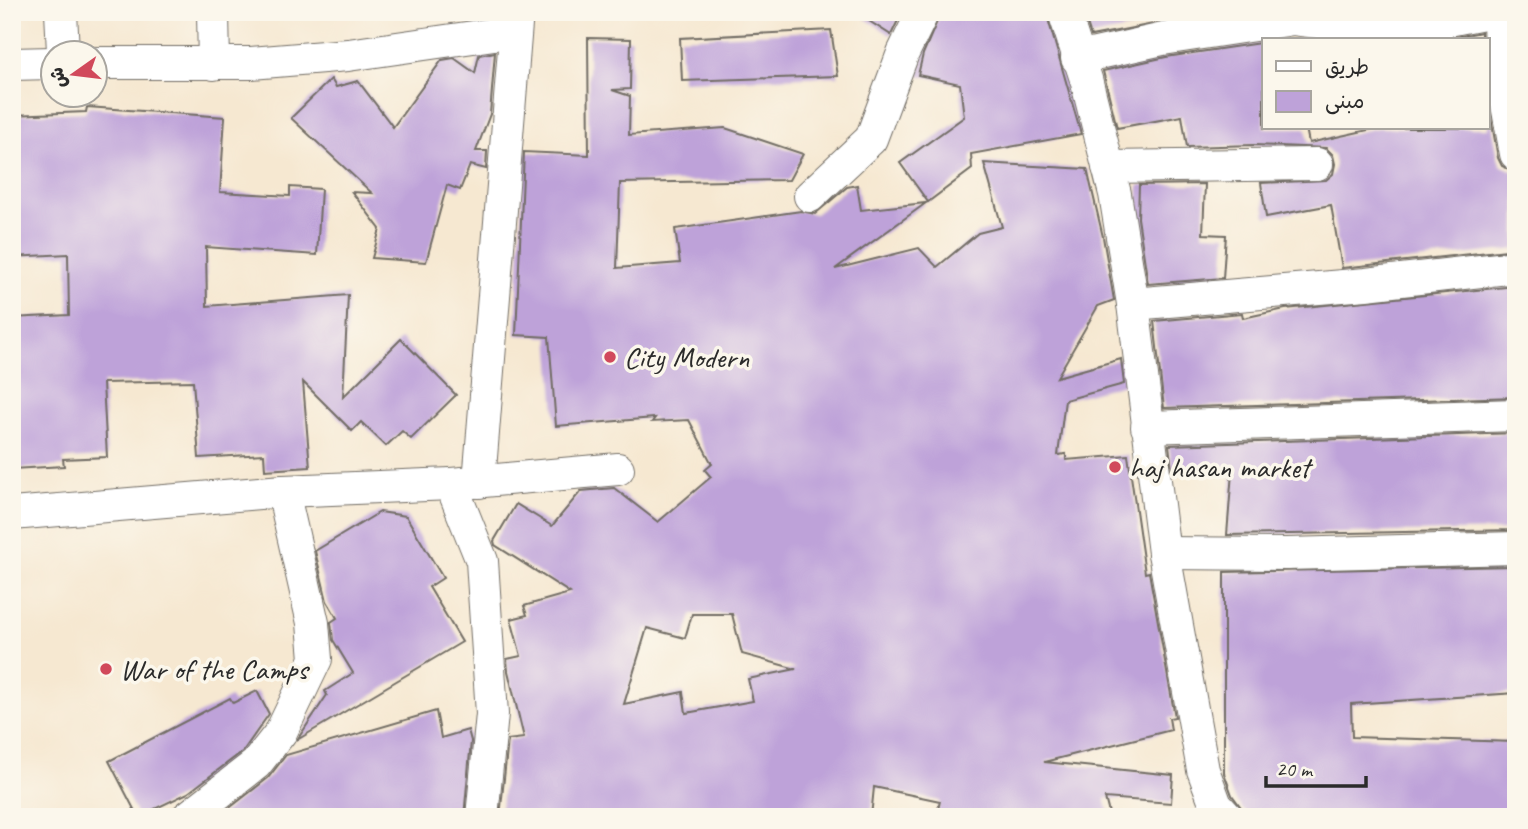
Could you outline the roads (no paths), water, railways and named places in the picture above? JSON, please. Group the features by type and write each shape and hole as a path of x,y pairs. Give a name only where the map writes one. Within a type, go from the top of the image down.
{"street":[{"path":"61,12 62,38"},
{"path":"213,12 214,64"},
{"path":"810,196 871,139 903,53 923,12"},
{"path":"1064,12 1108,167 1133,304 1164,553 1203,770 1216,805 1227,817"},
{"path":"1077,58 1163,39 1293,19 1370,28 1428,24 1489,12"},
{"path":"1499,12 1500,65 1516,154"},
{"path":"108,63 214,64 348,55 516,22 465,483 482,561 492,715 482,817"},
{"path":"12,64 38,63"},
{"path":"1108,167 1317,164"},
{"path":"1133,304 1366,284 1516,267"},
{"path":"1147,427 1516,415"},
{"path":"12,514 283,491 465,483 618,469"},
{"path":"188,817 256,764 281,732 316,659 313,623 283,491"},
{"path":"1164,553 1287,554 1516,548"}],"place":[{"name":"City Modern","path":"610,357"},
{"name":"haj hasan market","path":"1115,467"},
{"name":"War of the Camps","path":"106,669"}]}
